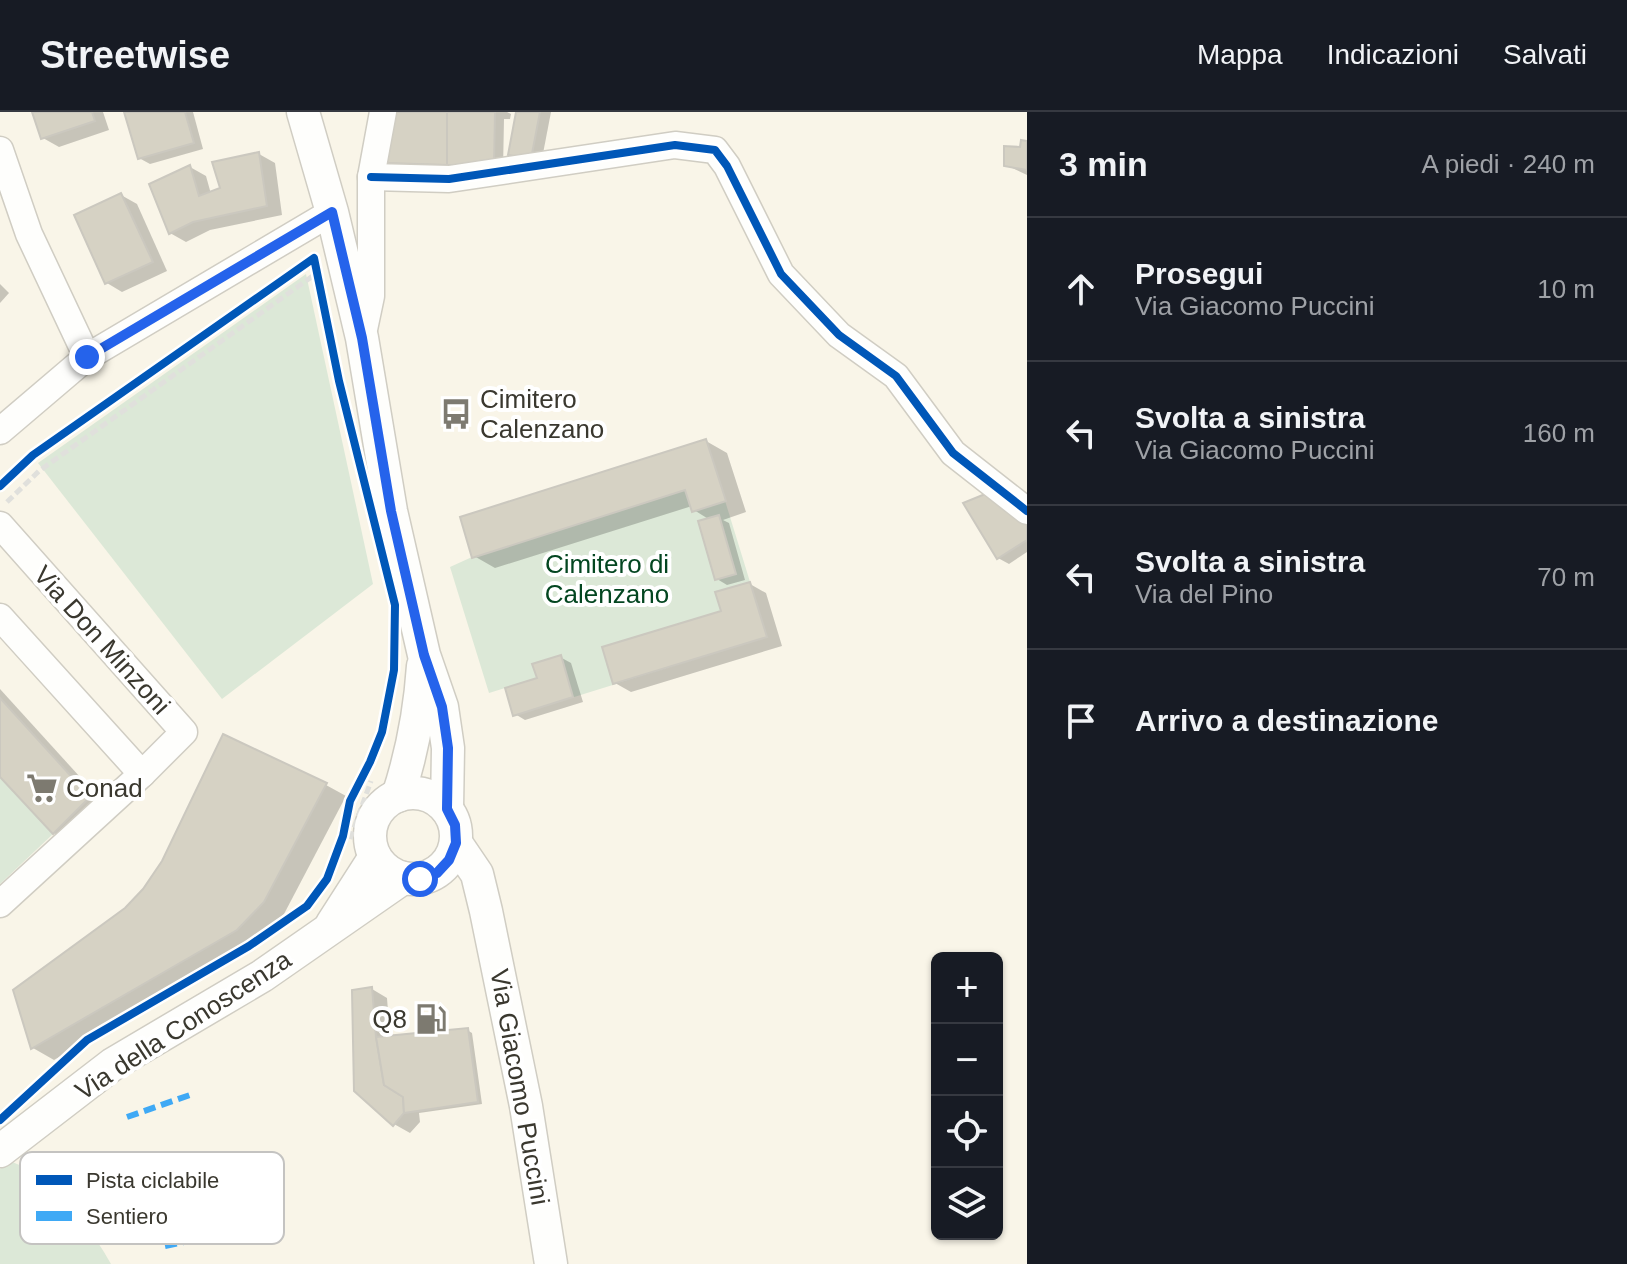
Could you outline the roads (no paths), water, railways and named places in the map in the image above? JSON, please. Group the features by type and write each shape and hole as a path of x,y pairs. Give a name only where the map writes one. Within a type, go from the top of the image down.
{"street":[{"name":"Via Giacomo Puccini","path":"303,112 332,212 362,338 391,511 424,655 442,707 448,748 447,809 455,825 456,843 477,874 486,911 526,1106 551,1264"},
{"path":"362,338 371,296 371,177 383,112"},
{"path":"371,177 449,179 675,145 715,150 727,166 781,274 839,335 896,376 953,453 1027,511"},
{"path":"0,150 29,234 87,357"},
{"path":"0,431 87,357 332,212"},
{"name":"Via Don Minzoni","path":"0,525 184,732 142,774"},
{"path":"0,617 142,774 0,904"},
{"name":"Via Giacomo Puccini","path":"362,851 370,839 373,821 383,806 378,783 410,761 421,700 424,655"},
{"path":"378,783 433,798 447,809"},
{"path":"362,851 387,871 403,878 420,879 437,873 449,860 456,843"},
{"name":"Via della Conoscenza","path":"328,930 362,851"},
{"path":"437,873 461,882 486,911"},
{"name":"Via della Conoscenza","path":"0,1151 113,1064 262,976 403,878"}],"place":[{"name":"Cimitero Calenzano","path":"456,414"},
{"name":"Conad","path":"42,788"},
{"name":"Q8","path":"431,1019"}],"park label":[{"name":"Cimitero di Calenzano","path":"607,579"}]}
